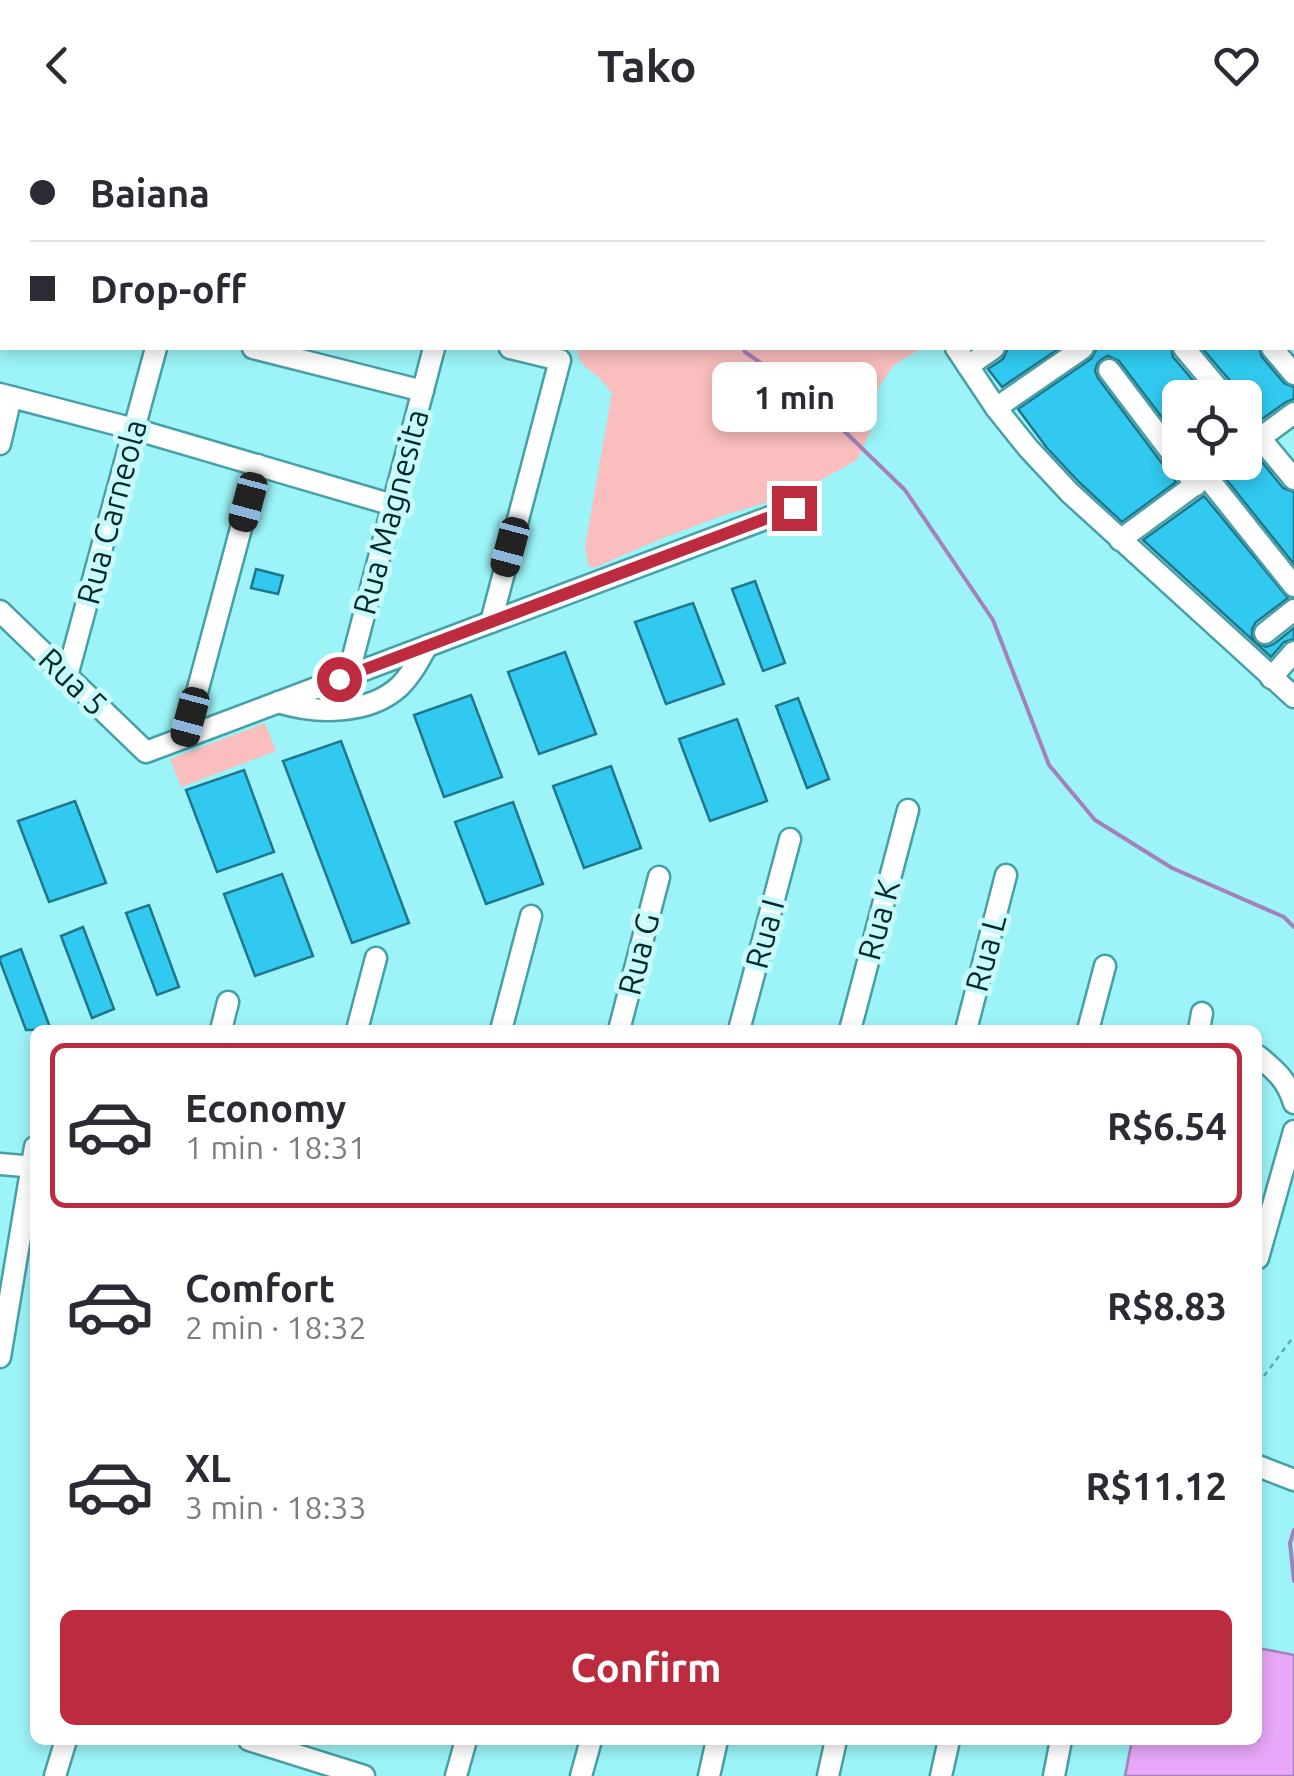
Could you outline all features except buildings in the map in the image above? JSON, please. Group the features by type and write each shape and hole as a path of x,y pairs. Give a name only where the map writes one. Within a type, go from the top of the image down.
{"street":[{"name":"Rua Carneola","path":"66,676 155,350"},
{"path":"261,350 423,391"},
{"name":"Rua Magnesita","path":"343,678 433,350"},
{"path":"491,622 560,360 518,350"},
{"path":"987,350 962,357 1028,448 1120,540 1294,697"},
{"path":"996,408 1080,350"},
{"path":"1186,350 1211,380"},
{"path":"1274,350 1294,374"},
{"path":"1109,370 1293,584"},
{"path":"0,444 6,396 393,505"},
{"path":"1262,436 1294,413"},
{"path":"1262,452 1294,479"},
{"path":"185,738 258,466"},
{"path":"1120,540 1201,481"},
{"path":"185,738 794,508"},
{"path":"1265,634 1294,610"},
{"name":"Rua 5","path":"0,611 146,752 185,738"},
{"path":"278,702 316,711 352,708 381,698 398,687 427,646"},
{"path":"1271,678 1294,652"},
{"path":"369,668 379,682 381,698"},
{"path":"343,678 342,693 352,708"},
{"name":"Rua K","path":"851,1025 908,810"},
{"name":"Rua I","path":"740,1025 790,838"},
{"name":"Rua L","path":"967,1025 1006,876"},
{"name":"Rua G","path":"620,1025 659,877"},
{"path":"503,1025 531,916"},
{"path":"358,1025 376,958"},
{"path":"1089,1025 1106,966"},
{"path":"222,1025 228,1002"},
{"path":"1262,1059 1288,1085 1294,1103"},
{"path":"1262,1244 1294,1131"},
{"path":"0,1164 30,1160"},
{"path":"0,1357 30,1182"},
{"path":"1262,1468 1290,1478"},
{"path":"55,1776 64,1745"},
{"path":"265,1745 364,1776"},
{"path":"456,1776 465,1745"},
{"path":"581,1776 590,1745"},
{"path":"709,1776 715,1745"},
{"path":"828,1776 835,1745"},
{"path":"941,1776 948,1745"},
{"path":"1054,1776 1059,1745"}],"path":[{"path":"1262,1379 1294,1336"}],"shaded area":[{"path":"578,350 919,350 894,365 880,385 870,407 870,432 857,460 796,494 725,515 594,568 588,565 585,547 612,393 579,358"},
{"path":"265,723 276,751 181,787 170,759"},
{"path":"1262,1649 1294,1655 1294,1776 1125,1776 1131,1745 1262,1745"}],"waterway":[{"path":"744,350 806,394 905,490 993,620 1049,765 1095,820 1172,868 1284,917 1294,927"},
{"path":"1294,1530 1290,1543 1294,1581"}],"route":[{"path":"339,679 794,508"}]}
